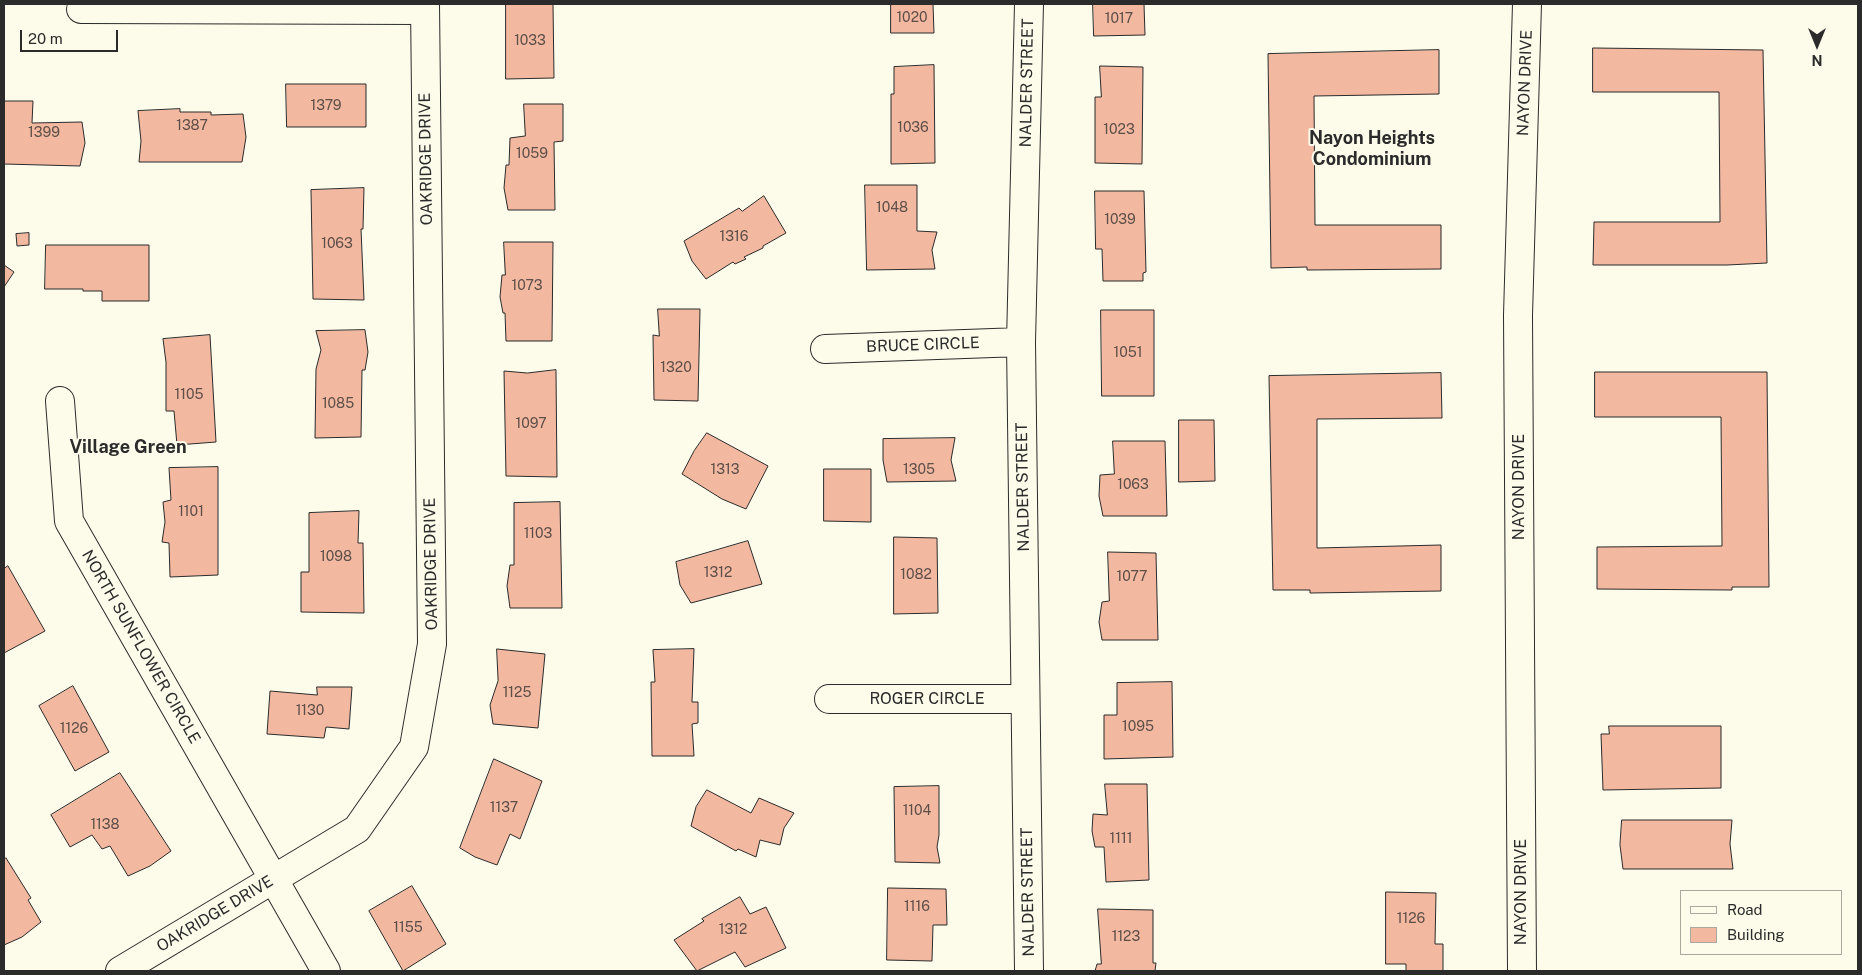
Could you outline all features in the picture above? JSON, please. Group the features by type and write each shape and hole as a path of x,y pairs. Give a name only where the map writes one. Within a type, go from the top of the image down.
{"street":[{"name":"NALDER STREET","path":"1029,4 1021,342 1029,971"},
{"name":"NAYON DRIVE","path":"1522,971 1518,315 1527,4"},
{"path":"81,9 424,7"},
{"name":"OAKRIDGE DRIVE","path":"120,971 357,829 414,747 432,644 424,7"},
{"name":"BRUCE CIRCLE","path":"825,349 1021,342"},
{"name":"NORTH SUNFLOWER CIRCLE","path":"60,401 69,520 326,971"},
{"name":"ROGER CIRCLE","path":"829,699 1025,699"}],"building":[{"path":"506,4 553,4 554,78 506,79"},
{"path":"891,4 933,4 934,33 891,33"},
{"path":"1093,4 1144,4 1145,35 1094,36"},
{"path":"1593,48 1763,50 1767,263 1727,265 1593,265 1594,222 1720,222 1719,92 1593,92"},
{"path":"1439,50 1439,94 1314,96 1315,225 1441,225 1441,269 1307,270 1307,267 1271,268 1268,54"},
{"path":"934,65 935,163 891,164 891,94 894,94 894,67"},
{"path":"1100,66 1143,67 1142,164 1095,163 1095,97 1101,97"},
{"path":"286,84 366,84 366,127 287,127"},
{"path":"4,101 33,101 32,123 82,122 85,143 80,166 4,164"},
{"path":"524,104 563,104 563,141 554,142 555,210 508,210 504,188 506,165 509,165 510,138 525,136"},
{"path":"180,109 180,112 211,112 211,115 243,114 246,137 242,162 139,162 141,141 138,111"},
{"path":"865,185 917,185 917,231 937,232 932,250 935,269 867,270"},
{"path":"364,188 363,229 361,229 364,300 313,299 311,190"},
{"path":"1095,191 1144,191 1146,272 1143,273 1143,281 1103,281 1102,249 1096,249"},
{"path":"764,196 786,233 763,246 763,248 744,257 746,259 735,264 733,262 706,279 692,261 684,241 739,208 742,211"},
{"path":"29,233 29,245 17,246 16,234"},
{"path":"504,242 553,242 552,341 506,341 505,313 503,313 500,297 502,275 505,275"},
{"path":"46,245 149,245 149,301 102,301 102,291 45,289"},
{"path":"4,265 14,272 4,287"},
{"path":"658,309 700,309 698,401 654,400 653,335 659,336"},
{"path":"1101,310 1154,310 1154,396 1102,396"},
{"path":"365,330 368,352 365,370 362,370 361,437 315,438 316,369 321,350 316,331"},
{"path":"210,335 216,442 177,445 174,411 166,411 166,362 163,339"},
{"path":"556,370 557,477 506,476 504,371 527,373"},
{"path":"1595,372 1767,372 1769,587 1732,587 1732,590 1597,589 1597,547 1722,546 1721,417 1595,417"},
{"path":"1441,373 1442,418 1317,419 1317,548 1441,545 1441,591 1310,593 1310,590 1273,590 1269,376"},
{"path":"1179,420 1214,420 1215,481 1179,482"},
{"path":"707,433 768,466 746,509 722,499 682,474 694,451"},
{"path":"955,438 951,460 956,481 887,482 883,460 883,439"},
{"path":"1113,441 1165,441 1167,516 1103,516 1099,496 1100,475 1114,474"},
{"path":"218,467 218,575 170,577 169,543 162,542 165,522 163,502 171,500 169,468"},
{"path":"824,469 871,469 871,522 824,521"},
{"path":"560,502 562,608 510,608 507,586 510,565 514,565 514,503"},
{"path":"359,511 358,543 363,543 364,613 301,612 301,572 309,572 309,513"},
{"path":"894,537 937,538 938,613 894,614"},
{"path":"748,541 762,584 691,603 680,585 676,562"},
{"path":"1108,552 1156,553 1158,640 1102,640 1099,622 1102,602 1109,601"},
{"path":"8,566 45,631 4,653 4,569"},
{"path":"497,649 545,654 538,728 493,724 490,705 498,681"},
{"path":"694,649 692,702 698,702 698,723 692,724 694,756 652,756 651,682 655,682 653,650"},
{"path":"1172,682 1173,757 1104,759 1104,715 1117,715 1117,683"},
{"path":"73,686 109,752 75,771 39,706"},
{"path":"317,687 352,687 349,729 326,727 324,738 267,734 270,691 317,695"},
{"path":"1609,726 1721,726 1721,788 1603,790 1601,734 1609,734"},
{"path":"494,759 542,781 520,839 510,834 497,865 475,857 460,848"},
{"path":"120,773 171,851 150,866 128,876 110,846 102,849 92,835 70,847 51,815"},
{"path":"1105,784 1147,784 1149,880 1106,882 1104,847 1095,847 1092,831 1093,814 1107,815"},
{"path":"939,786 939,835 937,847 940,863 895,862 894,787"},
{"path":"707,790 751,813 759,798 794,813 784,828 780,845 760,840 756,857 738,849 736,851 691,826 696,807"},
{"path":"1622,820 1732,820 1730,844 1733,869 1623,869 1620,845"},
{"path":"6,858 31,898 28,900 41,922 22,937 4,945 4,860"},
{"path":"412,886 446,944 403,971 369,911"},
{"path":"888,888 946,889 947,925 933,925 932,961 887,960"},
{"path":"1386,892 1436,893 1435,944 1443,944 1443,971 1406,971 1406,964 1386,964"},
{"path":"740,897 750,914 766,907 786,948 745,967 735,952 697,971 674,940 704,921 702,919"},
{"path":"1098,909 1153,910 1153,963 1156,963 1155,971 1095,971 1097,964 1101,964"}],"district":[{"name":"Nayon Heights Condominium","path":"1372,148"},
{"name":"Village Green","path":"128,447"}]}
